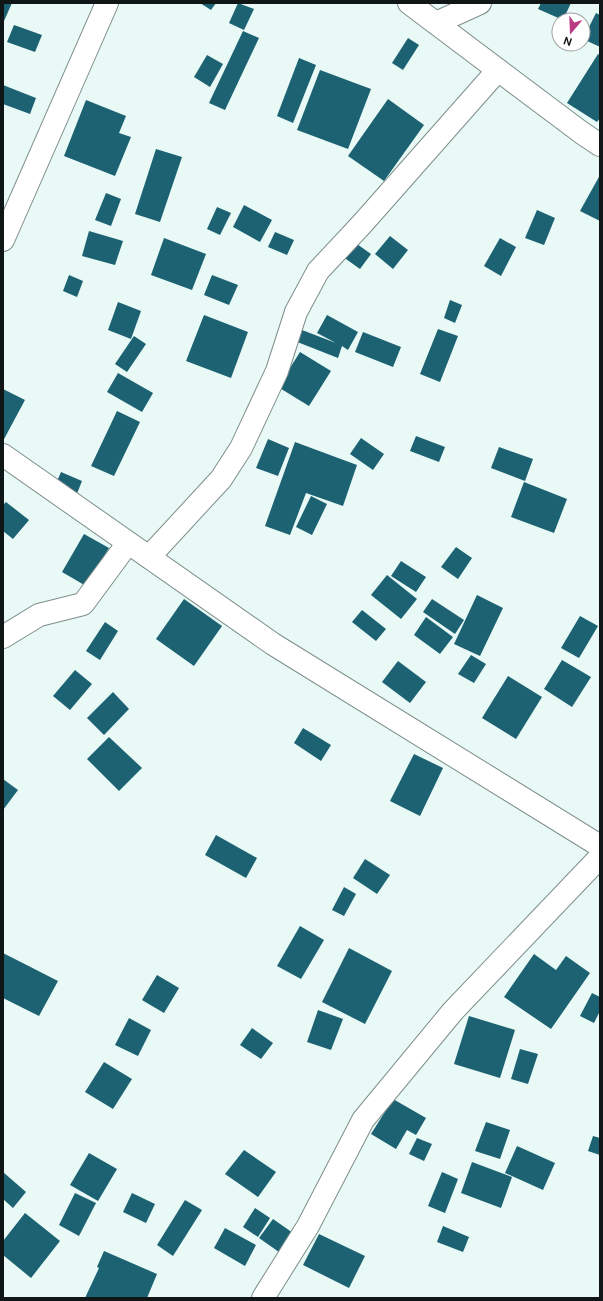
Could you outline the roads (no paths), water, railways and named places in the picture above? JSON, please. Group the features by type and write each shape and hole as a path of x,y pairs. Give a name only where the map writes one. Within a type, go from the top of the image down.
{"street":[{"path":"3,240 107,3"},
{"path":"409,3 600,145"},
{"path":"436,23 480,3"},
{"path":"149,557 221,479 241,448 277,372 296,312 318,270 367,218 498,70"},
{"path":"3,455 128,544 149,557 273,644 600,846"},
{"path":"3,637 39,615 83,604 128,544"},
{"path":"263,1298 308,1226 364,1120 453,1011 600,857"}]}
